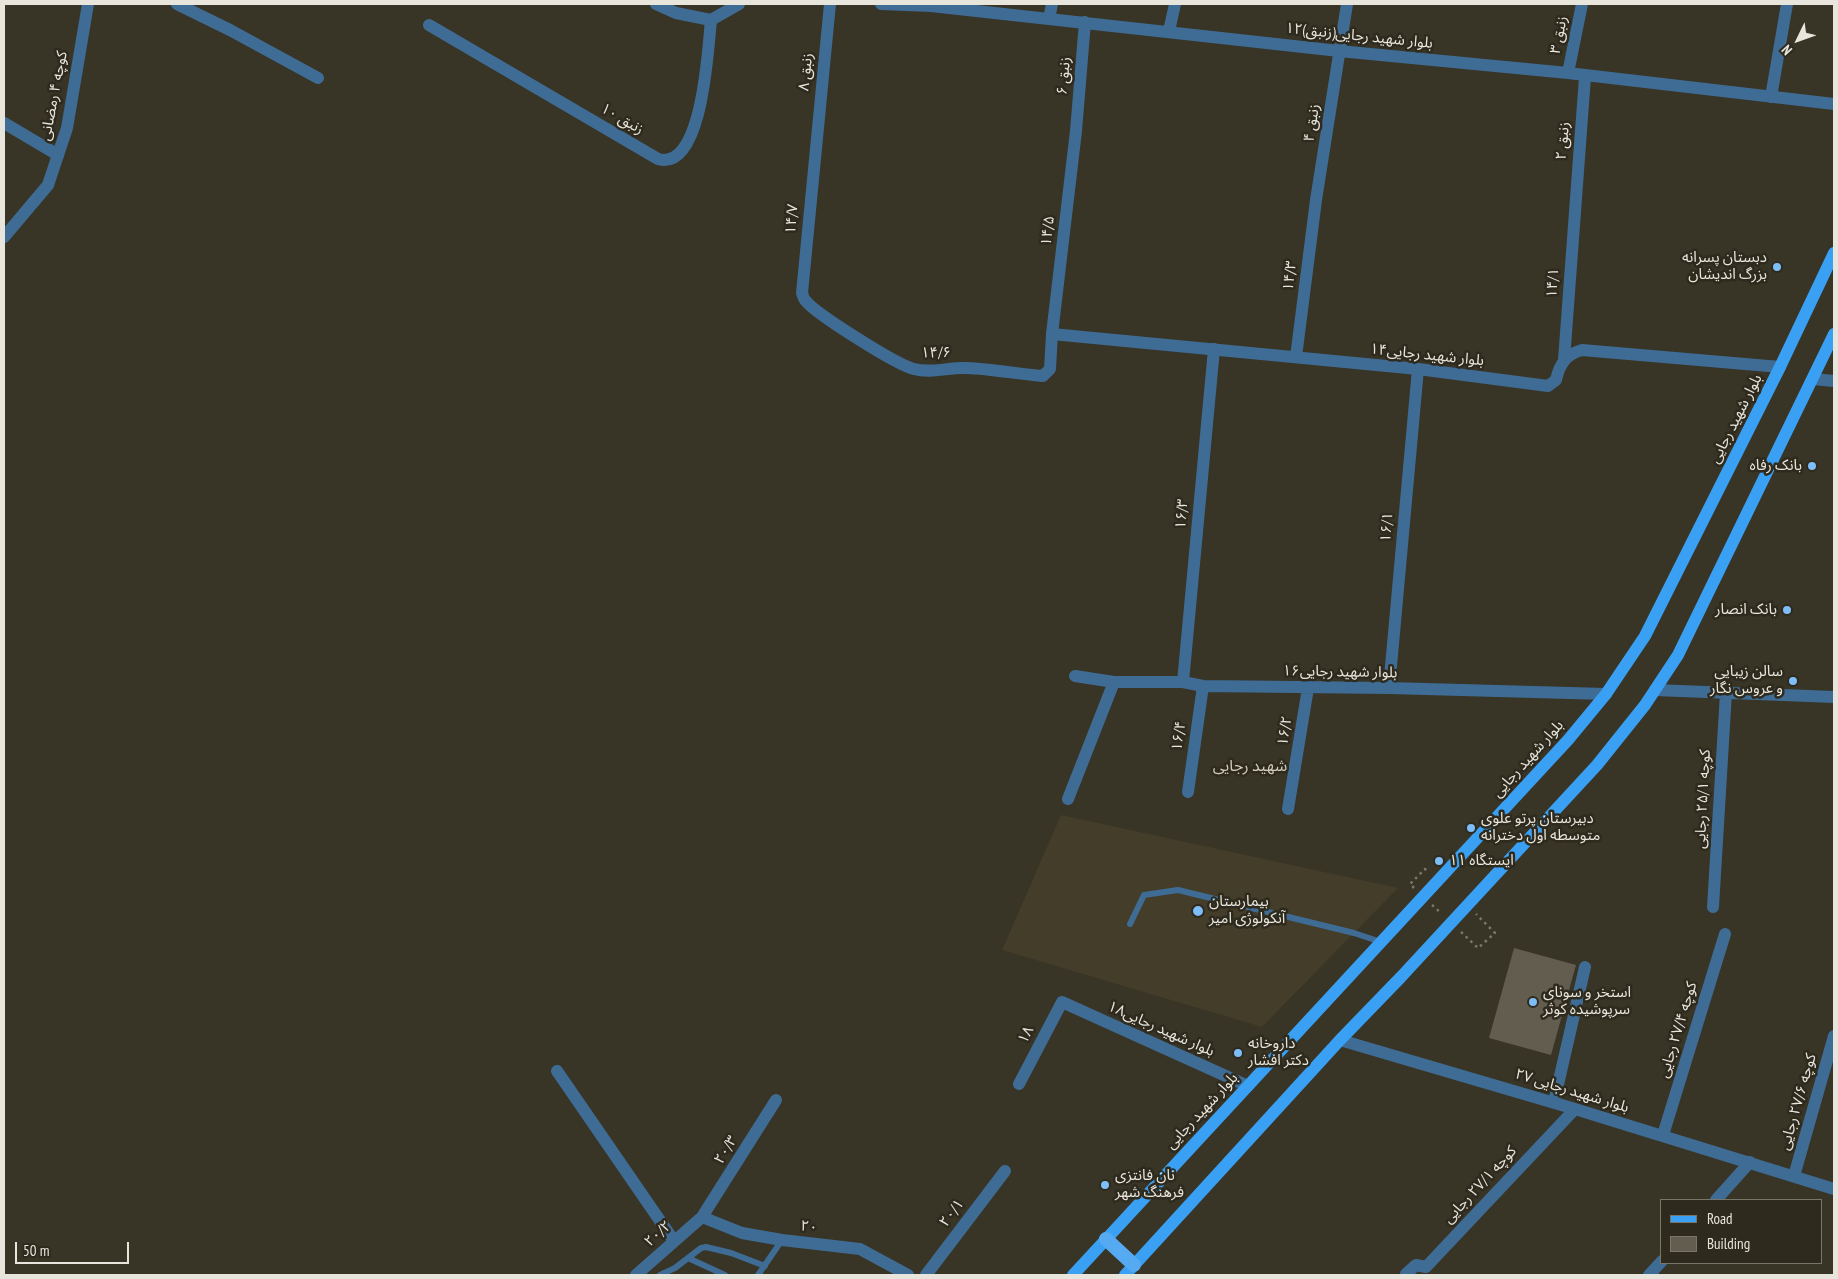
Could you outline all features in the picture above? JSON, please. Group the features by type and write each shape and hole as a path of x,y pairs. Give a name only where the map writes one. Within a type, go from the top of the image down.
{"highway":[{"path":"1106,1239 1130,1270"}],"main road":[{"name":"بلوار شهید رجایی","path":"1073,1275 1568,740 1606,694 1645,636 1780,367 1834,253"},
{"path":"1130,1270 1340,1040 1401,977 1597,765 1655,690 1678,655 1834,334"}],"street":[{"name":"کوچه ۴ رمضانی","path":"4,237 48,185 68,128 88,4"},
{"path":"177,4 230,30 318,78"},
{"path":"656,4 676,13 711,20 739,4"},
{"name":"زنبق ۸","path":"815,143 830,4"},
{"name":"۱۲بلوار شهید رجایی(زنبق)","path":"881,4 931,5 1834,104"},
{"path":"1048,19 1052,4"},
{"path":"1169,32 1175,4"},
{"name":"زنبق ۴","path":"1316,200 1347,4"},
{"name":"زنبق ۳","path":"1568,74 1582,4"},
{"path":"1771,97 1787,4"},
{"name":"زنبق ۱۰","path":"429,26 664,161 675,156 684,147 692,136 698,118 711,20"},
{"name":"زنبق ۶","path":"1076,131 1085,22"},
{"name":"زنبق ۲","path":"1574,207 1585,76"},
{"path":"4,123 58,155"},
{"name":"۱۴/۵","path":"1052,334 1076,131"},
{"name":"۱۴/۷","path":"804,299 802,293 815,143"},
{"name":"۱۴/۳","path":"1296,357 1316,200"},
{"name":"۱۴/۱","path":"1564,360 1574,207"},
{"name":"۱۴/۶","path":"804,299 844,330 904,366 915,370 929,371 966,368 1043,376 1050,369 1052,334"},
{"name":"بلوار شهید رجایی۱۴","path":"1052,334 1418,369 1548,386 1556,380 1558,370 1564,360"},
{"name":"۱۶/۳","path":"1183,682 1214,349"},
{"path":"1564,360 1576,351 1588,350 1780,367"},
{"name":"۱۶/۱","path":"1389,688 1418,369"},
{"path":"1813,379 1834,381"},
{"name":"بلوار شهید رجایی۱۶","path":"1075,676 1114,682 1183,682 1203,686 1389,688 1606,694"},
{"path":"1068,798 1114,682"},
{"name":"۱۶/۴","path":"1188,792 1203,686"},
{"name":"۱۶/۲","path":"1288,809 1308,688"},
{"path":"1655,690 1834,697"},
{"name":"کوچه ۲۵/۱ رجایی","path":"1713,907 1726,693"},
{"name":"کوچه ۲۷/۴ رجایی","path":"1663,1135 1725,934"},
{"path":"1554,1102 1585,967"},
{"name":"بلوار شهید رجایی۱۸","path":"1062,1002 1248,1086"},
{"name":"۱۸","path":"1019,1084 1062,1002"},
{"name":"کوچه ۲۷/۶ رجایی","path":"1794,1176 1834,1036"},
{"name":"۲۷ بلوار شهید رجایی","path":"1340,1040 1574,1108 1834,1189"},
{"path":"556,1071 674,1241"},
{"name":"۲۰/۳","path":"702,1217 776,1100"},
{"name":"کوچه ۲۷/۱ رجایی","path":"1406,1274 1416,1265 1426,1267 1574,1108"},
{"path":"1717,1199 1750,1162"},
{"name":"۲۰/۱","path":"926,1275 1005,1171"},
{"name":"۲۰/۲","path":"636,1275 702,1217"},
{"name":"۲۰","path":"702,1217 742,1232 782,1240 860,1249 908,1275"},
{"path":"1649,1275 1660,1263"}],"lane":[{"path":"1130,924 1144,895 1178,890 1354,933 1381,942"},
{"path":"758,1275 782,1240"},
{"path":"660,1275 674,1268 701,1248 706,1247 731,1253 765,1266"},
{"path":"688,1258 725,1275"}],"path":[{"path":"1410,884 1425,869"},
{"path":"1467,905 1495,933 1478,948"}],"shaded area":[{"name":"بیمارستان آنکولوژی امیر","path":"1061,815 1398,888 1262,1027 1002,950"}],"building":[{"name":"استخر و سونای سرپوشیده کوثر","path":"1514,948 1576,965 1551,1055 1489,1038"}],"place":[{"name":"دبستان پسرانه بزرگ اندیشان","path":"1777,267"},
{"name":"بانک رفاه","path":"1812,466"},
{"name":"بانک انصار","path":"1787,610"},
{"name":"سالن زیبایی و عروس نگار","path":"1793,681"},
{"name":"دبیرستان پرتو علوی متوسطه اول دخترانه","path":"1471,828"},
{"name":"ایستگاه ۱۱","path":"1439,861"},
{"name":"بیمارستان آنکولوژی امیر","path":"1198,911"},
{"name":"استخر و سونای سرپوشیده کوثر","path":"1533,1002"},
{"name":"داروخانه دکتر افشار","path":"1238,1053"},
{"name":"نان فانتزی فرهنگ شهر","path":"1105,1185"}],"district":[{"name":"شهید رجایی","path":"1250,766"}]}
